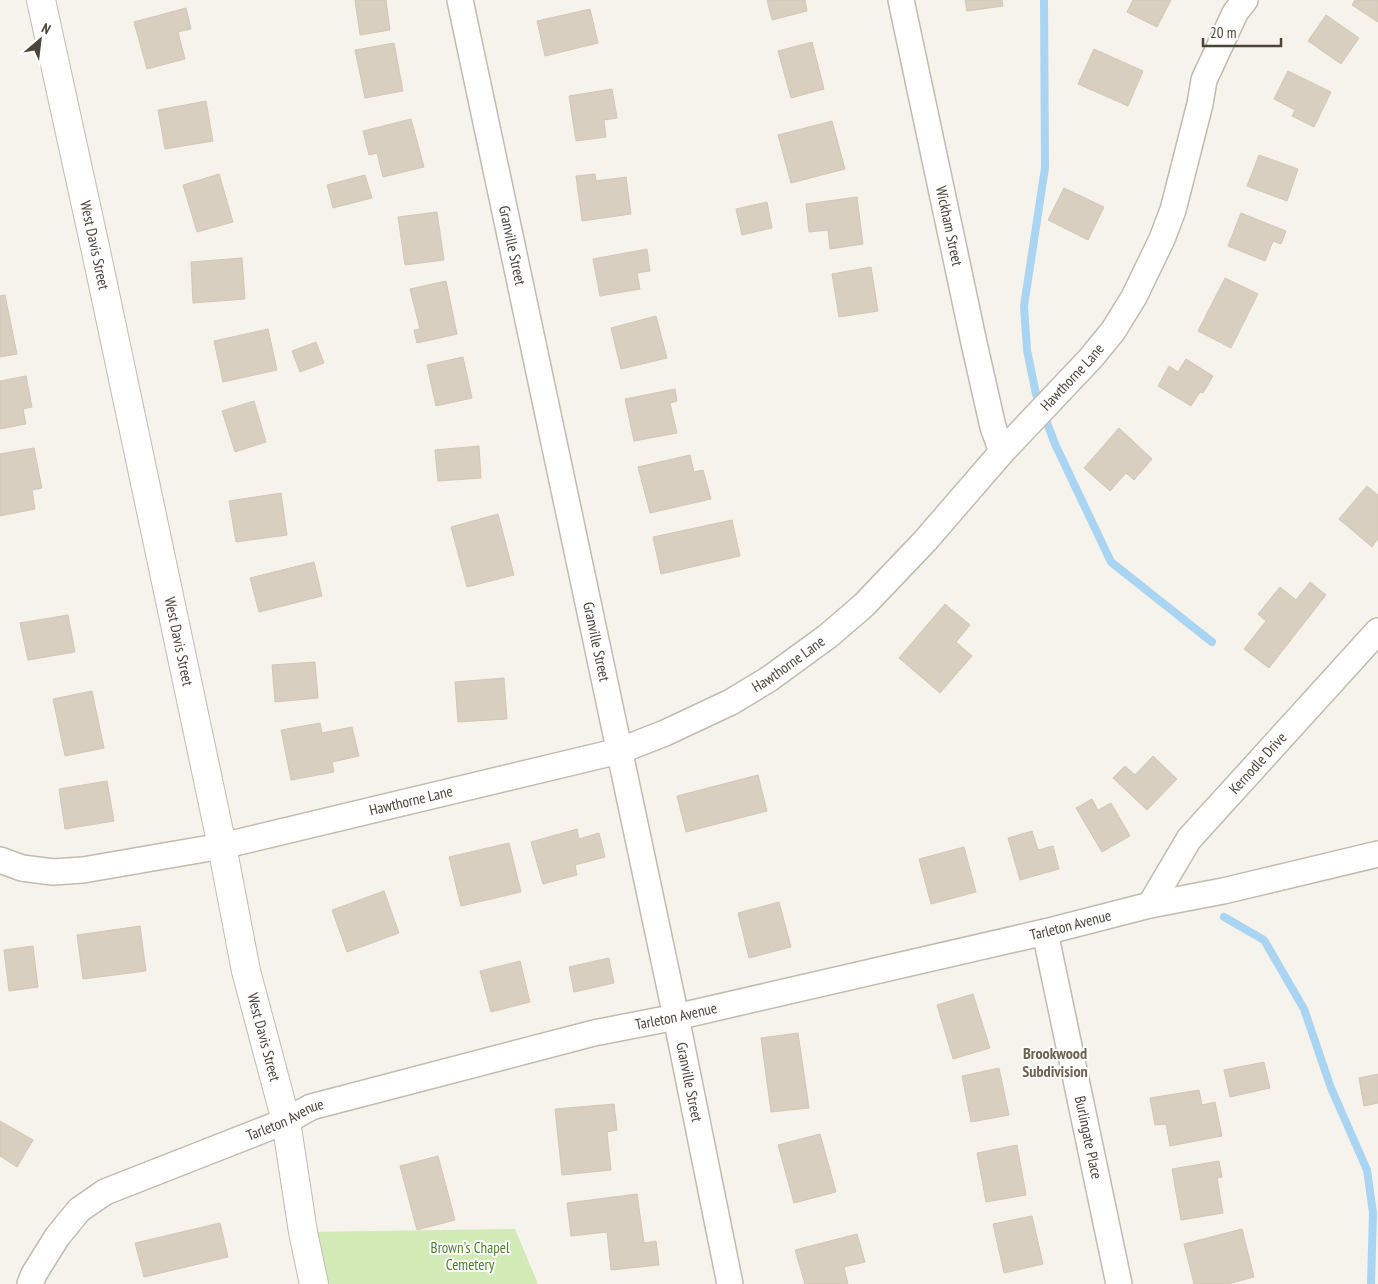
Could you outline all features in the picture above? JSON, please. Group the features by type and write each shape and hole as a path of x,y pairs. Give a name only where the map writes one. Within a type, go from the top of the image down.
{"street":[{"name":"West Davis Street","path":"41,0 222,846 246,971 286,1121 303,1232 314,1284"},
{"name":"Granville Street","path":"460,0 676,1017 730,1284"},
{"name":"Wickham Street","path":"901,0 974,343 993,427 1002,452"},
{"name":"Hawthorne Lane","path":"0,860 22,868 53,872 75,871 222,846 619,750 665,733 731,702 769,679 828,636 864,605 918,548 1002,452 1113,331 1134,297 1162,239 1173,210 1200,104 1204,80 1235,13 1245,0"},
{"name":"Kernodle Drive","path":"1150,906 1188,839 1378,631"},
{"name":"Tarleton Avenue","path":"30,1284 34,1274 62,1230 79,1210 105,1192 286,1121 311,1107 594,1033 676,1017 1378,854"},
{"name":"Burlingate Place","path":"1045,932 1119,1284"}],"green space":[{"name":"Brown's Chapel Cemetery","path":"515,1229 538,1284 314,1284 303,1232"}],"building":[{"path":"355,0 386,0 390,30 360,35"},
{"path":"767,0 805,0 807,11 772,20"},
{"path":"965,0 1002,0 1003,6 967,11"},
{"path":"1133,0 1171,0 1157,27 1127,12"},
{"path":"1355,0 1378,0 1378,22 1352,5"},
{"path":"186,8 191,29 178,32 185,59 147,69 134,22"},
{"path":"590,9 598,43 545,56 537,21"},
{"path":"1326,15 1359,38 1341,64 1308,41"},
{"path":"812,42 824,89 791,98 778,51"},
{"path":"394,43 403,91 365,98 355,50"},
{"path":"1094,49 1143,71 1128,106 1078,84"},
{"path":"1288,71 1331,92 1314,127 1292,116 1295,110 1274,99"},
{"path":"612,89 617,118 604,120 606,137 576,141 569,96"},
{"path":"206,101 213,141 165,149 158,110"},
{"path":"411,119 424,167 383,177 377,153 369,155 363,131"},
{"path":"832,121 845,169 791,183 778,135"},
{"path":"1259,155 1298,169 1287,201 1247,186"},
{"path":"219,174 233,222 197,232 183,185"},
{"path":"595,174 596,181 626,177 631,214 582,221 576,176"},
{"path":"365,175 372,198 333,208 327,185"},
{"path":"1064,188 1104,207 1088,240 1048,220"},
{"path":"857,197 863,244 830,249 828,230 809,232 806,204"},
{"path":"767,202 772,228 742,235 736,209"},
{"path":"437,212 444,260 405,265 398,217"},
{"path":"1241,213 1286,231 1281,244 1273,241 1265,261 1228,246"},
{"path":"647,249 650,271 637,273 640,289 600,296 593,259"},
{"path":"242,258 245,299 193,303 191,262"},
{"path":"871,267 878,311 839,317 832,274"},
{"path":"1225,278 1258,294 1231,348 1198,331"},
{"path":"446,281 457,334 417,343 414,330 420,329 410,289"},
{"path":"5,295 17,354 0,357 0,296"},
{"path":"656,316 667,358 621,369 611,328"},
{"path":"268,329 277,370 223,382 214,341"},
{"path":"316,342 324,363 300,372 292,351"},
{"path":"463,357 472,398 436,406 427,365"},
{"path":"1186,359 1213,376 1203,393 1200,392 1191,406 1158,386 1169,366 1178,372"},
{"path":"26,376 32,407 23,409 26,424 0,429 0,381"},
{"path":"675,389 677,401 670,403 677,433 634,441 625,399"},
{"path":"254,401 266,442 235,452 222,411"},
{"path":"1119,428 1152,459 1134,480 1126,473 1110,491 1084,468"},
{"path":"479,446 481,478 438,481 435,450"},
{"path":"34,448 42,488 32,490 35,509 0,516 0,454"},
{"path":"690,455 694,472 703,470 711,499 650,513 638,467"},
{"path":"1367,486 1378,495 1378,539 1372,547 1339,519"},
{"path":"281,493 287,535 236,542 229,501"},
{"path":"498,514 514,575 467,587 451,527"},
{"path":"732,520 740,556 661,574 653,537"},
{"path":"314,562 322,596 259,612 250,578"},
{"path":"1310,582 1326,595 1269,668 1244,649 1266,621 1258,614 1280,587 1296,600"},
{"path":"945,604 970,625 956,642 972,656 940,693 899,658"},
{"path":"68,615 75,652 28,660 20,623"},
{"path":"315,662 318,698 275,702 272,665"},
{"path":"504,678 507,719 458,722 455,682"},
{"path":"92,691 104,748 65,756 53,699"},
{"path":"320,723 322,733 352,727 359,756 332,762 334,772 291,780 281,730"},
{"path":"1153,756 1177,779 1147,810 1113,778 1125,766 1135,775"},
{"path":"758,775 767,811 686,832 677,796"},
{"path":"107,781 114,821 65,829 59,789"},
{"path":"1092,799 1098,810 1111,803 1130,836 1102,852 1076,808"},
{"path":"577,829 579,839 599,833 605,857 575,865 577,875 543,884 531,842"},
{"path":"1032,831 1038,850 1053,846 1059,869 1020,880 1008,838"},
{"path":"509,843 521,892 461,906 449,857"},
{"path":"964,847 976,892 931,904 919,859"},
{"path":"384,891 399,933 347,952 332,910"},
{"path":"779,902 791,947 749,958 738,913"},
{"path":"140,926 146,971 83,979 77,935"},
{"path":"33,946 38,987 9,991 4,950"},
{"path":"609,958 614,983 574,992 569,967"},
{"path":"520,961 530,1002 491,1012 480,971"},
{"path":"973,994 990,1048 953,1059 937,1005"},
{"path":"798,1033 809,1108 771,1112 761,1038"},
{"path":"1264,1062 1270,1088 1230,1097 1224,1070"},
{"path":"999,1068 1009,1115 971,1122 962,1076"},
{"path":"1378,1074 1378,1103 1364,1106 1359,1078"},
{"path":"1199,1090 1202,1105 1215,1102 1222,1136 1170,1146 1166,1124 1155,1125 1150,1098"},
{"path":"614,1104 617,1130 607,1132 611,1170 562,1175 555,1109"},
{"path":"0,1121 33,1140 17,1167 0,1156"},
{"path":"820,1134 836,1192 794,1203 778,1145"},
{"path":"1017,1145 1026,1195 986,1202 977,1153"},
{"path":"438,1156 455,1220 417,1230 400,1166"},
{"path":"1219,1161 1222,1177 1217,1178 1223,1213 1181,1220 1172,1169"},
{"path":"637,1194 644,1243 656,1241 659,1265 611,1270 607,1232 571,1236 567,1203"},
{"path":"1032,1216 1043,1264 1004,1273 993,1224"},
{"path":"220,1223 228,1257 144,1277 135,1243"},
{"path":"1242,1229 1254,1277 1228,1284 1194,1284 1184,1244"},
{"path":"857,1234 865,1262 844,1267 848,1284 805,1284 795,1250"}],"waterway":[{"path":"1044,0 1045,168 1024,306 1027,350 1036,394 1055,444 1111,562 1212,642"},
{"path":"1224,917 1264,940 1304,1009 1331,1088 1367,1170 1373,1213 1371,1284"}],"district":[{"name":"Brookwood Subdivision","path":"1055,1062"}]}
